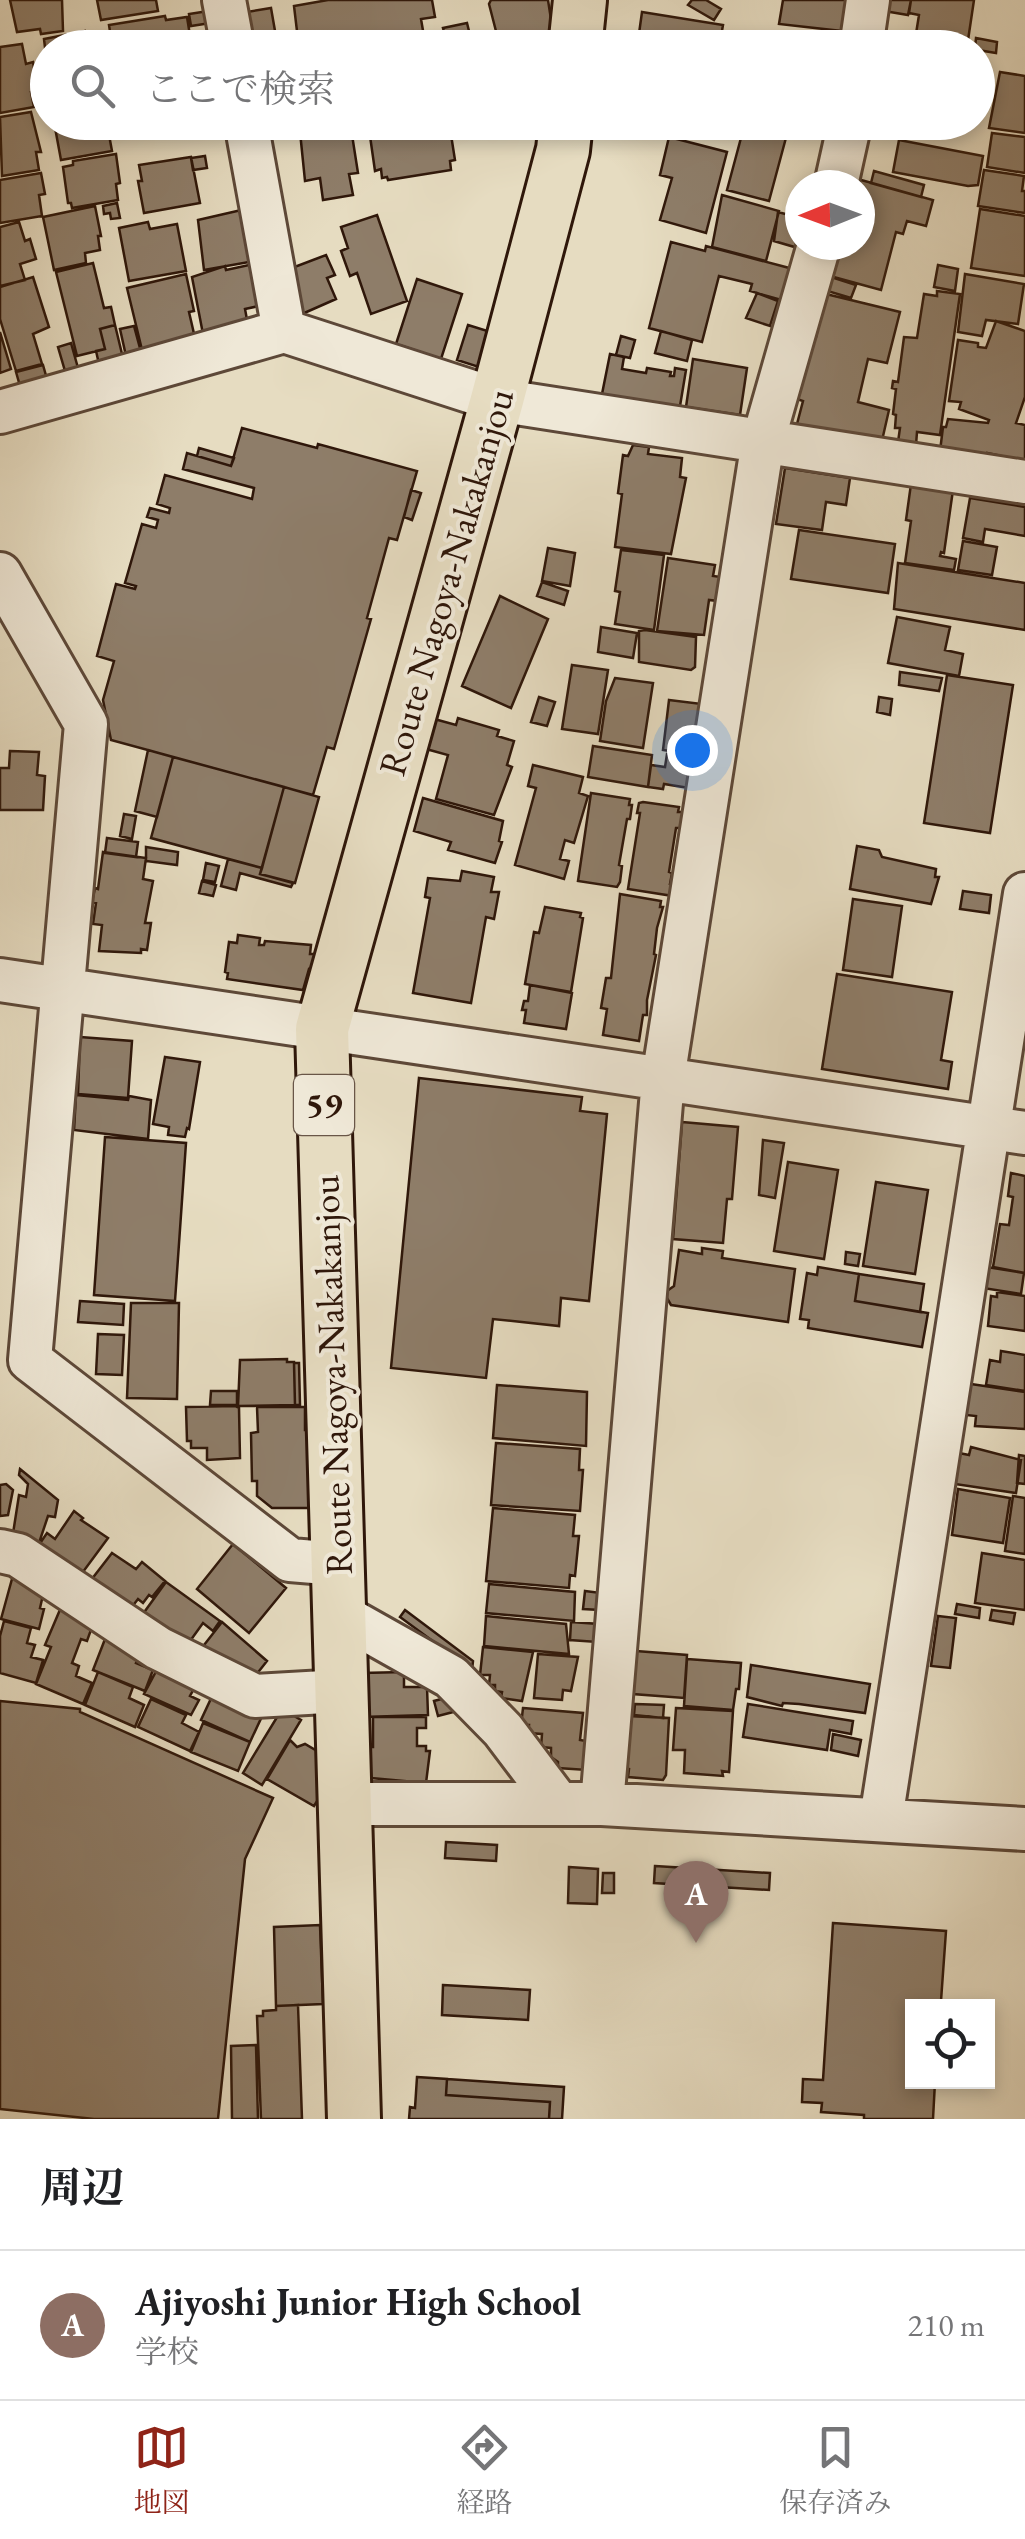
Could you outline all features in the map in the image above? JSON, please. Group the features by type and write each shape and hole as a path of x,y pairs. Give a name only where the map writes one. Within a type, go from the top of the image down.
{"main road":[{"path":"577,30 580,0"},
{"name":"Route Nagoya-Nakakanjou","path":"354,2119 322,1029 497,400 563,140"}],"street":[{"path":"224,0 230,30"},
{"path":"864,30 868,0"},
{"path":"249,140 284,331"},
{"path":"839,170 846,140"},
{"path":"602,1804 663,1080 764,441 815,260"},
{"path":"0,412 284,331 497,400 1025,482"},
{"path":"0,574 86,724 30,1360 290,1560 338,1589 451,1677 503,1730 558,1803"},
{"path":"881,1818 1008,1130 1025,894"},
{"path":"0,980 1008,1130"},
{"path":"0,1551 18,1555 158,1648 255,1696 342,1691"},
{"path":"346,1804 602,1804 1025,1829"}],"building":[{"path":"10,0 62,0 63,30 17,32"},
{"path":"97,0 156,0 158,11 101,20"},
{"path":"328,0 432,0 435,17 421,19 423,30 297,30 294,6"},
{"path":"491,0 548,0 553,30 496,30"},
{"path":"692,0 706,0 721,9 714,20 688,5"},
{"path":"783,0 846,0 842,30 779,24"},
{"path":"886,0 911,0 908,15 884,11"},
{"path":"911,0 974,0 970,30 917,30 919,15 909,13"},
{"path":"271,8 275,30 243,30 241,13"},
{"path":"215,10 217,22 191,26 189,14"},
{"path":"642,12 723,25 722,30 640,30"},
{"path":"165,16 166,20 187,17 189,30 110,30 109,25"},
{"path":"467,23 469,30 444,30"},
{"path":"22,44 26,64 30,63 30,108 0,113 0,47"},
{"path":"1000,72 1025,76 1025,133 995,129"},
{"path":"30,112 30,140 38,140 41,152 36,152 39,170 2,176 0,117"},
{"path":"995,133 1025,137 1025,173 987,167"},
{"path":"57,140 110,140 112,151 61,160"},
{"path":"301,140 353,140 358,173 349,174 353,195 323,200 320,178 305,181"},
{"path":"371,140 452,140 455,160 450,161 451,170 388,180 382,178 381,169 375,171"},
{"path":"668,140 727,152 706,233 660,220 672,178 660,175"},
{"path":"740,140 785,140 769,201 727,190"},
{"path":"899,140 983,156 978,185 893,172"},
{"path":"116,154 118,200 72,208 63,167 73,165 73,161"},
{"path":"205,156 207,168 193,170 191,158"},
{"path":"191,157 200,203 144,213 139,165"},
{"path":"984,170 1024,176 1025,213 978,206"},
{"path":"875,171 924,185 921,197 875,184"},
{"path":"41,173 45,194 39,195 42,216 0,223 0,180"},
{"path":"875,184 933,200 926,226 907,221 903,234 896,232 881,290 830,276 834,260 875,260"},
{"path":"722,195 779,211 766,261 712,247"},
{"path":"117,203 120,218 111,219 110,213 104,214 103,206"},
{"path":"95,206 100,250 85,253 86,263 54,270 43,217"},
{"path":"250,208 260,260 204,270 198,220"},
{"path":"980,209 1025,216 1025,276 971,268"},
{"path":"778,212 785,214 785,244 774,241"},
{"path":"377,215 407,301 371,314 357,273 350,276 341,251 348,248 341,227"},
{"path":"19,222 36,259 20,264 25,280 0,286 0,227"},
{"path":"148,222 150,229 177,224 186,271 129,281 119,228"},
{"path":"671,242 705,251 706,246 793,269 785,301 750,291 752,284 719,276 702,342 649,328"},
{"path":"326,255 335,275 327,278 336,299 302,314 284,271"},
{"path":"93,263 104,308 111,307 115,325 100,329 105,349 77,356 56,272"},
{"path":"258,263 259,306 245,309 248,325 203,334 192,277 225,266 226,270"},
{"path":"938,265 958,269 955,291 934,287"},
{"path":"186,274 195,338 143,354 127,288"},
{"path":"965,274 1024,284 1018,324 986,320 982,336 958,332"},
{"path":"828,276 856,285 851,298 824,290"},
{"path":"33,277 49,327 33,334 42,364 16,371 0,319 0,287"},
{"path":"417,279 462,294 441,359 396,344"},
{"path":"937,291 960,294 940,435 917,432 916,445 898,442 900,428 895,428 893,414 896,389 892,388 893,381 898,382 904,337 917,338 924,294 937,296"},
{"path":"757,293 778,301 770,326 746,318"},
{"path":"826,294 900,312 887,363 868,359 858,402 889,410 881,445 797,424 803,401 794,398 809,335 816,337"},
{"path":"996,321 1025,331 1025,397 1016,423 1025,425 1025,461 987,453 985,457 940,451 948,419 988,423 989,420 959,409 961,402 949,401 958,340 986,348"},
{"path":"115,325 123,358 99,364 96,351 105,349 100,329"},
{"path":"468,325 494,333 482,368 457,360"},
{"path":"134,326 141,352 126,356 120,329"},
{"path":"661,331 692,340 687,361 655,353"},
{"path":"0,332 11,369 0,373"},
{"path":"621,336 635,340 630,358 616,355"},
{"path":"71,343 78,368 65,371 58,347"},
{"path":"610,354 624,357 622,369 646,373 647,368 671,372 670,376 674,376 675,368 686,370 679,412 601,399"},
{"path":"693,359 747,368 740,415 686,407"},
{"path":"43,365 47,379 20,386 16,372"},
{"path":"242,428 417,471 397,540 389,538 367,618 371,619 334,749 327,747 313,795 111,740 103,700 114,661 97,656 116,584 135,589 136,586 125,583 142,524 156,528 158,520 147,517 150,508 169,513 170,508 157,504 165,475 252,499 254,488 183,469 187,453 231,466"},
{"path":"633,445 649,447 648,454 682,458 680,477 686,478 671,554 615,547 623,455 628,456"},
{"path":"199,448 234,458 231,466 197,456"},
{"path":"785,468 850,478 846,505 826,502 822,530 776,524"},
{"path":"911,484 953,490 944,553 940,556 956,559 954,570 905,563"},
{"path":"411,490 421,493 412,520 404,517"},
{"path":"970,498 1025,507 1025,536 985,529 983,542 963,538"},
{"path":"799,530 895,544 888,593 791,579"},
{"path":"963,541 997,547 992,575 958,570"},
{"path":"548,548 575,553 570,586 542,581"},
{"path":"621,550 664,555 654,630 615,624"},
{"path":"668,558 715,565 713,576 721,577 718,601 709,600 704,635 657,631"},
{"path":"898,563 1025,583 1025,630 894,609"},
{"path":"542,582 568,591 564,605 537,596"},
{"path":"500,596 548,619 511,708 462,686"},
{"path":"897,617 950,627 945,650 963,654 959,676 888,663"},
{"path":"601,627 637,633 633,658 598,652"},
{"path":"639,631 696,637 695,667 691,670 639,662"},
{"path":"572,665 608,670 598,734 562,729"},
{"path":"900,672 942,678 939,691 899,685"},
{"path":"947,675 1013,685 990,833 924,823"},
{"path":"615,678 653,683 643,748 600,741 606,701"},
{"path":"539,697 555,702 547,726 531,722"},
{"path":"879,697 892,699 890,715 877,712"},
{"path":"669,700 702,704 695,755 663,750"},
{"path":"427,717 456,725 458,718 499,730 497,736 514,741 507,765 512,767 494,815 436,799 448,755 419,747"},
{"path":"593,746 652,755 648,787 588,777"},
{"path":"148,750 173,757 157,817 135,811"},
{"path":"10,751 39,752 37,775 45,776 43,810 0,810 0,768 9,768"},
{"path":"667,754 694,758 689,788 664,784 663,789 648,787 651,765 665,767"},
{"path":"173,757 284,787 262,868 151,838"},
{"path":"533,765 583,777 579,793 588,796 574,843 565,840 560,859 569,861 564,879 515,865 536,788 528,786"},
{"path":"284,787 319,797 295,883 260,874"},
{"path":"591,793 630,799 632,805 617,887 578,881"},
{"path":"423,798 503,821 495,863 448,850 451,842 414,831"},
{"path":"639,803 679,807 678,812 683,812 680,828 676,828 669,872 670,884 676,885 673,896 628,889 637,813"},
{"path":"124,814 136,816 132,839 120,836"},
{"path":"107,838 138,842 136,857 105,853"},
{"path":"857,846 879,850 882,857 936,869 935,877 939,877 931,904 850,889"},
{"path":"146,847 178,852 177,865 146,861"},
{"path":"103,852 146,858 143,879 153,881 145,923 151,923 147,950 141,949 141,953 99,951 102,925 93,924 96,903 92,902 95,888 98,889"},
{"path":"228,859 262,868 260,874 293,883 291,887 240,873 236,890 221,886"},
{"path":"206,863 219,866 215,882 203,880"},
{"path":"462,871 494,877 491,892 499,892 494,919 486,917 471,1003 413,993 430,898 425,897 428,878 460,881"},
{"path":"202,881 216,885 213,896 199,893"},
{"path":"963,891 991,895 989,913 960,909"},
{"path":"620,894 661,901 663,907 647,1015 643,1015 639,1041 603,1035 607,1009 601,1008 606,978 611,978"},
{"path":"853,899 902,906 892,977 843,970"},
{"path":"545,907 581,913 583,918 571,992 525,984 534,932 539,933"},
{"path":"238,935 260,938 259,945 265,941 311,945 310,954 317,954 315,970 309,969 303,990 227,979 229,942 237,943"},
{"path":"837,974 952,992 941,1060 952,1062 948,1089 822,1069"},
{"path":"530,985 572,993 566,1029 524,1023 526,1010 522,1010"},
{"path":"80,1037 132,1041 128,1098 78,1094"},
{"path":"165,1057 200,1062 185,1137 168,1135 169,1127 153,1124"},
{"path":"419,1078 582,1097 580,1111 607,1114 589,1301 561,1298 559,1326 493,1319 486,1378 391,1368"},
{"path":"76,1095 151,1100 148,1139 74,1130"},
{"path":"682,1122 738,1127 732,1199 727,1199 723,1243 673,1239"},
{"path":"105,1137 186,1143 175,1301 94,1295"},
{"path":"763,1140 784,1143 775,1198 759,1195"},
{"path":"788,1162 838,1170 824,1259 774,1251"},
{"path":"1011,1173 1025,1176 1025,1273 993,1267 1000,1224 1009,1225"},
{"path":"876,1182 928,1190 915,1274 863,1266"},
{"path":"702,1248 723,1251 722,1258 795,1269 788,1322 671,1305 664,1293 674,1286 679,1250 702,1254"},
{"path":"846,1252 860,1254 858,1266 845,1264"},
{"path":"818,1267 859,1274 855,1301 928,1313 922,1347 808,1328 809,1320 800,1319 807,1273 817,1275"},
{"path":"987,1267 1024,1273 1021,1294 983,1288"},
{"path":"859,1274 924,1284 920,1312 855,1301"},
{"path":"997,1292 1025,1296 1025,1331 988,1326 991,1296 997,1297"},
{"path":"80,1301 124,1304 123,1325 78,1322"},
{"path":"131,1303 179,1303 177,1399 127,1398"},
{"path":"98,1334 124,1335 122,1375 96,1374"},
{"path":"1001,1351 1025,1355 1025,1391 986,1385 990,1360 1000,1362"},
{"path":"240,1360 294,1362 295,1405 238,1406"},
{"path":"294,1363 299,1363 300,1405 295,1405"},
{"path":"971,1384 1025,1392 1025,1429 975,1426 976,1416 966,1415"},
{"path":"497,1385 587,1392 586,1446 493,1438"},
{"path":"211,1391 237,1391 237,1405 210,1405"},
{"path":"186,1407 239,1408 240,1458 207,1460 207,1448 191,1448 191,1441 187,1441"},
{"path":"257,1407 305,1407 305,1430 310,1430 312,1508 272,1508 257,1496 257,1481 252,1481 251,1433 258,1432"},
{"path":"496,1443 580,1449 580,1511 491,1505"},
{"path":"971,1447 1021,1460 1016,1493 955,1484 959,1453 969,1455"},
{"path":"1019,1455 1025,1456 1025,1484 1017,1483"},
{"path":"20,1469 58,1500 55,1517 48,1516 38,1546 12,1540 19,1495 26,1497 28,1484 19,1475"},
{"path":"6,1484 13,1490 8,1515 0,1516 0,1485"},
{"path":"958,1489 1010,1498 1003,1543 952,1535"},
{"path":"1013,1496 1025,1498 1025,1554 1005,1551"},
{"path":"493,1508 575,1515 573,1536 579,1536 575,1576 570,1575 569,1588 486,1581"},
{"path":"74,1511 108,1538 80,1576 34,1552 47,1533 55,1539"},
{"path":"233,1544 286,1588 249,1633 197,1589"},
{"path":"112,1553 136,1569 142,1562 165,1581 152,1597 149,1595 143,1603 138,1599 128,1612 88,1584"},
{"path":"982,1553 1025,1560 1025,1610 975,1603"},
{"path":"15,1568 39,1584 36,1593 43,1595 40,1608 44,1609 39,1629 1,1619"},
{"path":"166,1582 220,1621 213,1631 203,1623 185,1648 140,1618"},
{"path":"489,1584 575,1592 574,1621 486,1613"},
{"path":"585,1591 601,1593 600,1610 583,1609"},
{"path":"957,1604 980,1608 979,1618 955,1614"},
{"path":"62,1605 92,1627 87,1641 81,1639 72,1663 79,1666 76,1676 92,1683 83,1704 36,1684 51,1647 45,1645"},
{"path":"405,1610 473,1661 472,1670 400,1617"},
{"path":"992,1610 1015,1613 1013,1624 990,1620"},
{"path":"486,1616 566,1624 569,1654 484,1646"},
{"path":"938,1616 956,1618 950,1668 931,1666"},
{"path":"4,1621 31,1628 27,1643 35,1645 31,1657 43,1660 36,1683 0,1673"},
{"path":"222,1622 267,1661 252,1680 197,1654"},
{"path":"571,1622 599,1624 597,1642 570,1640"},
{"path":"107,1634 142,1648 136,1663 153,1670 145,1691 93,1670"},
{"path":"483,1647 533,1652 522,1701 501,1698 502,1692 489,1685 490,1675 480,1675"},
{"path":"636,1651 687,1655 684,1698 633,1694"},
{"path":"538,1654 578,1657 571,1691 563,1690 562,1700 534,1698"},
{"path":"687,1659 741,1663 733,1710 684,1706"},
{"path":"160,1664 197,1683 190,1696 199,1700 191,1715 144,1694"},
{"path":"751,1665 870,1684 865,1713 799,1704 782,1706 747,1697"},
{"path":"98,1672 133,1687 129,1698 144,1705 135,1727 85,1705"},
{"path":"404,1672 404,1687 427,1687 428,1715 362,1717 362,1673"},
{"path":"215,1690 264,1712 250,1742 201,1720"},
{"path":"449,1697 453,1712 438,1716 434,1701"},
{"path":"151,1699 186,1715 182,1723 199,1732 190,1751 138,1727"},
{"path":"0,1701 80,1709 273,1798 245,1859 218,2119 94,2119 0,2109"},
{"path":"635,1704 664,1705 663,1718 634,1715"},
{"path":"748,1704 853,1721 851,1734 830,1730 827,1750 743,1737"},
{"path":"523,1708 583,1713 580,1740 589,1745 587,1770 558,1768 551,1748 541,1747 542,1734 528,1733 529,1725 521,1725"},
{"path":"676,1708 733,1711 729,1772 722,1771 723,1776 684,1773 685,1750 673,1750"},
{"path":"282,1709 301,1720 262,1785 243,1773"},
{"path":"627,1716 669,1718 663,1780 628,1777 629,1769 624,1768"},
{"path":"373,1717 426,1717 426,1728 417,1728 417,1746 426,1746 426,1751 430,1751 426,1783 371,1778 365,1747 373,1747"},
{"path":"203,1723 250,1742 238,1771 191,1752"},
{"path":"833,1734 861,1740 858,1756 831,1750"},
{"path":"290,1740 297,1747 305,1744 317,1751 319,1798 314,1806 267,1779"},
{"path":"446,1842 497,1845 496,1861 445,1858"},
{"path":"655,1866 770,1873 769,1890 654,1883"},
{"path":"569,1867 598,1869 597,1904 568,1903"},
{"path":"603,1873 614,1873 614,1893 602,1893"},
{"path":"833,1923 946,1931 941,1999 905,1999 905,2089 935,2089 933,2119 864,2119 864,2115 821,2112 822,2103 802,2102 803,2079 823,2080"},
{"path":"320,1925 323,2004 276,2006 274,1927"},
{"path":"443,1985 530,1990 528,2020 442,2015"},
{"path":"298,2005 302,2119 261,2119 257,2016 276,2010 276,2006"},
{"path":"256,2045 258,2119 232,2119 231,2046"},
{"path":"417,2077 447,2079 446,2095 550,2102 549,2119 409,2119 410,2107 415,2108"},
{"path":"447,2079 564,2087 562,2119 549,2119 550,2102 446,2095"}],"place":[{"name":"Ajiyoshi Junior High School","path":"696,1943"}]}
